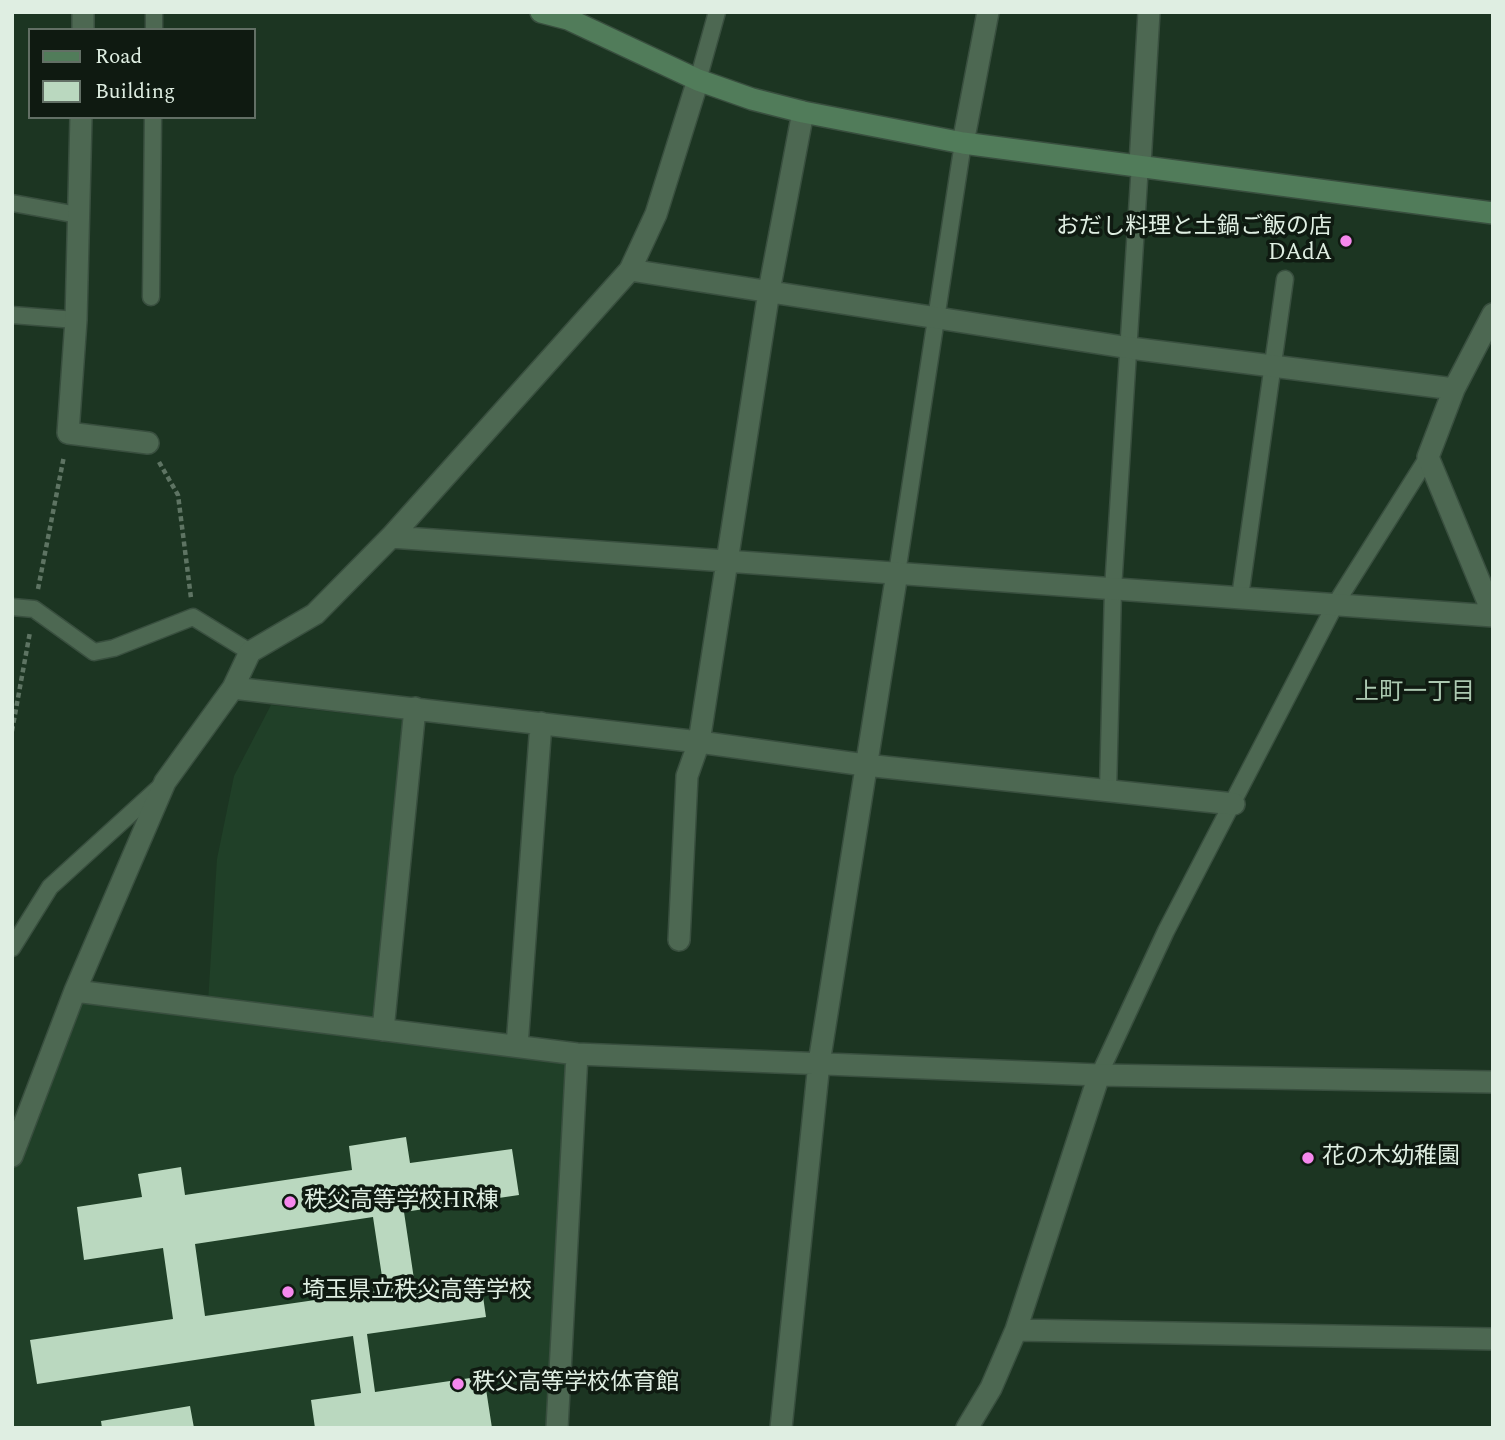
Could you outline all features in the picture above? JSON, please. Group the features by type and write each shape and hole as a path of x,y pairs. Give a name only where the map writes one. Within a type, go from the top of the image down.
{"street":[{"path":"541,12 569,16 698,80 752,99 803,112 963,142 1493,213"},
{"path":"963,142 988,12"},
{"path":"1140,164 1149,12"},
{"path":"12,1156 75,991 165,782 233,688 250,652 315,614 391,537 630,270 656,214 698,80"},
{"path":"679,940 687,776 699,742 725,561 769,292 803,112"},
{"path":"81,119 76,320 68,433 148,443"},
{"path":"630,270 1130,348 1454,389"},
{"path":"391,537 1493,615 1428,457 1454,389 1493,314"},
{"path":"781,1428 819,1063 897,573"},
{"path":"233,688 699,742 865,765 1234,804"},
{"path":"383,1030 415,708"},
{"path":"517,1046 541,723"},
{"path":"75,991 577,1054 1099,1075 1493,1082"},
{"path":"557,1428 577,1054"},
{"path":"967,1428 991,1388 1016,1330 1099,1075"},
{"path":"1016,1330 1493,1339"}],"lane":[{"path":"698,80 717,12"},
{"path":"151,297 153,119"},
{"path":"897,573 963,142"},
{"path":"1108,791 1113,589 1140,164"},
{"path":"12,203 78,215"},
{"path":"1240,597 1284,279"},
{"path":"12,316 76,320"},
{"path":"1099,1075 1166,931 1336,603 1428,457"},
{"path":"12,607 34,609 94,652 114,648 193,617 250,652"},
{"path":"12,948 50,887 165,782"}],"path":[{"path":"12,731 68,433"},
{"path":"148,443 178,495 193,617"}],"shaded area":[{"path":"271,705 414,721 394,1025 208,1003 217,859 234,776"},
{"name":"埼玉県立秩父高等学校","path":"75,991 577,1054 557,1428 12,1428 12,1156"}],"building":[{"path":"406,1137 410,1163 512,1149 519,1195 404,1212 415,1286 480,1276 486,1317 367,1334 375,1392 484,1376 492,1428 315,1428 311,1400 361,1393 353,1336 37,1384 30,1340 173,1319 163,1248 84,1260 77,1207 142,1197 138,1174 181,1167 185,1195 352,1170 349,1146","holes":["373,1217 384,1290 205,1316 195,1244"]},
{"path":"190,1406 194,1428 102,1428 101,1421"}],"place":[{"name":"おだし料理と土鍋ご飯の店 DAdA","path":"1346,241"},
{"name":"花の木幼稚園","path":"1308,1158"},
{"name":"秩父高等学校HR棟","path":"290,1202"},
{"name":"埼玉県立秩父高等学校","path":"288,1292"},
{"name":"秩父高等学校体育館","path":"458,1384"}],"district":[{"name":"上町一丁目","path":"1415,694"}]}
